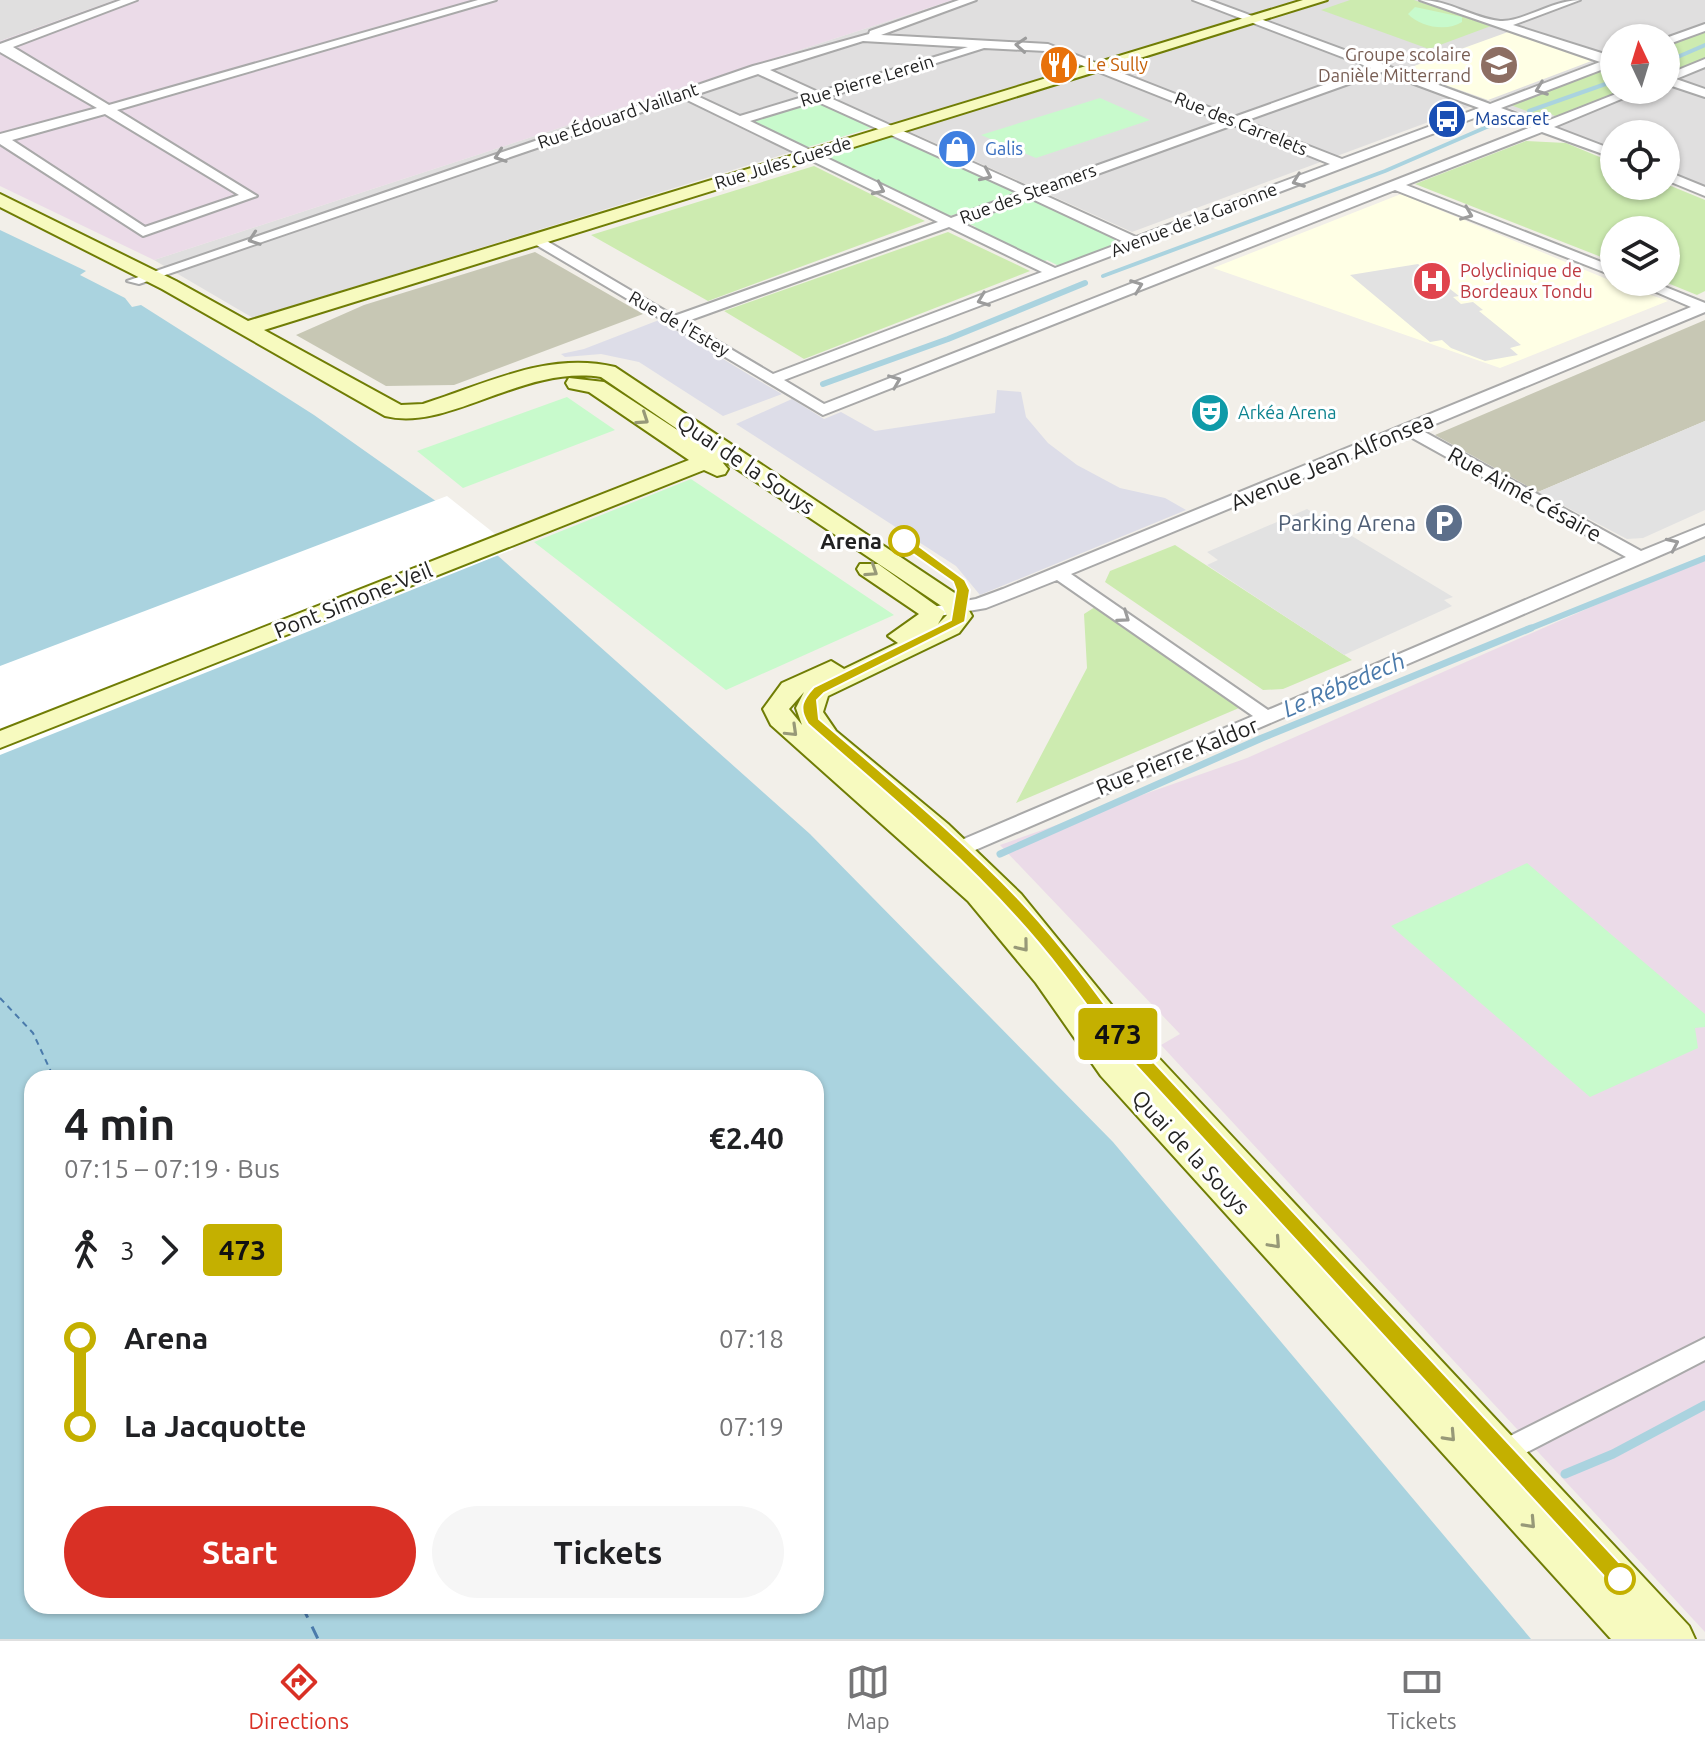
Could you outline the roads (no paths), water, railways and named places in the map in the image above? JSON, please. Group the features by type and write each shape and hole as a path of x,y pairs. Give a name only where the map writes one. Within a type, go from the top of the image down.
{"main road":[{"name":"Rue Jules Guesde","path":"245,335 535,240 1319,0"},
{"name":"Quai de la Souys","path":"0,200 245,335 400,431 424,427 532,388 574,382 596,387 709,452 958,622 819,690 810,699 808,710 821,731 959,849 1043,937 1116,1032 1491,1458 1637,1639"},
{"name":"Quai de la Souys","path":"0,212 142,278 166,300 245,335"},
{"name":"Pont Simone-Veil","path":"0,728 709,452"},
{"name":"Pont Simone-Veil","path":"0,740 647,476"},
{"name":"Quai de la Souys","path":"945,611 918,628 790,689 779,699 776,709 780,719 978,894 1039,966 1112,1068 1491,1458 1675,1639"}],"street":[{"path":"2,47 131,0"},
{"path":"1,139 490,0"},
{"path":"862,37 970,0"},
{"path":"1199,0 1600,149"},
{"path":"1426,0 1600,58"},
{"path":"1503,25 1574,0"},
{"path":"1680,37 1705,27"},
{"name":"Rue Édouard Vaillant","path":"142,278 757,69 862,37 1048,48 1096,66"},
{"name":"Rue Pierre Lerein","path":"740,120 995,43"},
{"path":"1,139 143,232 250,196 2,47"},
{"path":"1680,73 1705,63"},
{"name":"Rue des Carrelets","path":"1096,66 1342,164"},
{"name":"Avenue de la Garonne","path":"773,379 1600,67"},
{"name":"Rue des Steamers","path":"674,321 1382,68"},
{"path":"757,69 1136,242"},
{"path":"1680,84 1705,93"},
{"path":"684,94 1055,273"},
{"name":"Avenue de la Garonne","path":"823,410 1601,104"},
{"path":"1680,181 1705,192"},
{"path":"1394,185 1600,266"},
{"name":"Rue de l'Estey","path":"535,240 823,410"},
{"path":"1676,296 1704,307"},
{"name":"Avenue Jean Alfonsea","path":"945,611 1059,573 1704,307"},
{"name":"Rue Aimé Césaire","path":"1408,429 1642,559"},
{"name":"Rue Pierre Kaldor","path":"959,849 1705,530"},
{"path":"1059,573 1269,719"},
{"path":"1491,1458 1705,1348"}],"water":[{"path":"0,230 86,271 80,275 125,298 132,307 141,305 314,415 440,504 810,834 1113,1142 1531,1639 0,1639"}],"waterway":[{"path":"1680,56 1705,45"},
{"path":"1529,111 1600,86"},
{"path":"1103,276 1385,171 1496,123"},
{"path":"823,384 948,339 1085,283"},
{"name":"Le Rébedech","path":"1526,630 1705,558"},
{"name":"Le Rébedech","path":"1000,854 1262,738 1531,628"},
{"path":"1565,1474 1613,1454 1705,1405"}],"place":[{"name":"Le Sully","path":"1059,65"},
{"name":"Groupe scolaire Danièle Mitterrand","path":"1499,65"},
{"name":"Mascaret","path":"1447,119"},
{"name":"Galis","path":"957,149"},
{"name":"Polyclinique de Bordeaux Tondu","path":"1432,281"},
{"name":"Arkéa Arena","path":"1210,413"},
{"name":"Parking Arena","path":"1444,523"},
{"name":"Arena","path":"904,541"}]}
